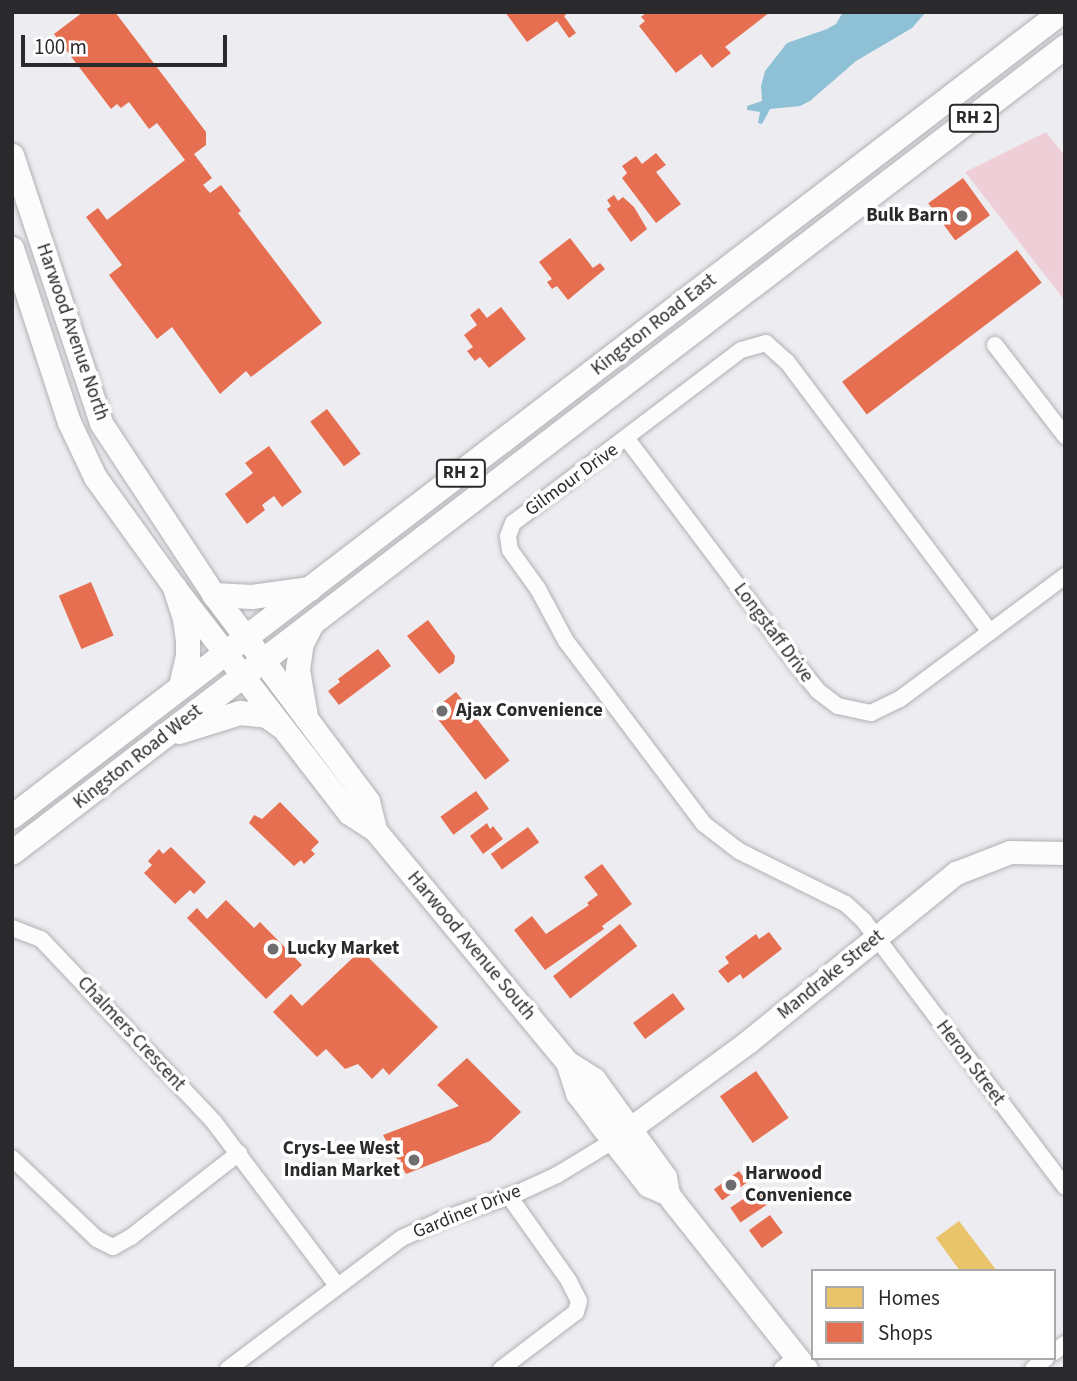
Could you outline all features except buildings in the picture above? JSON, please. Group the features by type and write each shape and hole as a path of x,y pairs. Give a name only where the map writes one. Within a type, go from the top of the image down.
{"main road":[{"name":"Kingston Road East","path":"236,645 1062,12"},
{"name":"Kingston Road East","path":"264,661 1065,47"},
{"name":"Harwood Avenue North","path":"12,155 102,423 214,595 236,645"},
{"name":"Harwood Avenue North","path":"12,248 74,433 95,477 175,588 236,645"},
{"path":"175,588 185,619 188,641 188,656 181,687"},
{"path":"214,595 253,597 310,589"},
{"path":"306,718 298,670 302,643 312,623"},
{"name":"Harwood Avenue South","path":"236,645 264,661 368,801 375,830"},
{"name":"Harwood Avenue South","path":"236,645 243,676 349,813 375,830 567,1062 594,1079 622,1135 665,1177 668,1194 795,1365"},
{"name":"Kingston Road West","path":"12,817 236,645"},
{"name":"Kingston Road West","path":"12,853 264,661"},
{"path":"165,736 240,713 267,716 281,726"},
{"name":"Mandrake Street","path":"622,1135 749,1041 956,873 1010,852 1065,853"}],"street":[{"name":"Gilmour Drive","path":"876,939 864,921 846,904 738,851 704,824 566,641 538,589 510,550 508,536 513,523 741,350 766,343 787,362 990,632"},
{"path":"995,345 1065,436"},
{"name":"Longstaff Drive","path":"627,439 797,665 818,691 838,706 871,713 881,708 939,672 1065,576"},
{"name":"Chalmers Crescent","path":"12,928 41,939 214,1122 337,1285"},
{"name":"Heron Street","path":"876,939 1065,1187"},
{"name":"Gardiner Drive","path":"228,1369 252,1362 337,1285 402,1238 557,1175 622,1135"},
{"path":"12,1158 97,1239 113,1247 131,1237 239,1153"},
{"path":"501,1369 576,1312 579,1301 569,1281 509,1196"}],"shaded area":[{"path":"1046,132 1065,156 1065,301 965,172"}],"water":[{"path":"843,12 925,13 912,28 856,61 810,101 800,106 770,109 762,124 758,123 760,112 747,110 747,106 762,101 761,86 765,71 787,43 827,29 836,24"}],"place":[{"name":"Bulk Barn","path":"962,216"},
{"name":"Ajax Convenience","path":"442,711"},
{"name":"Lucky Market","path":"273,949"},
{"name":"Crys-Lee West Indian Market","path":"414,1160"},
{"name":"Harwood Convenience","path":"731,1185"}]}
